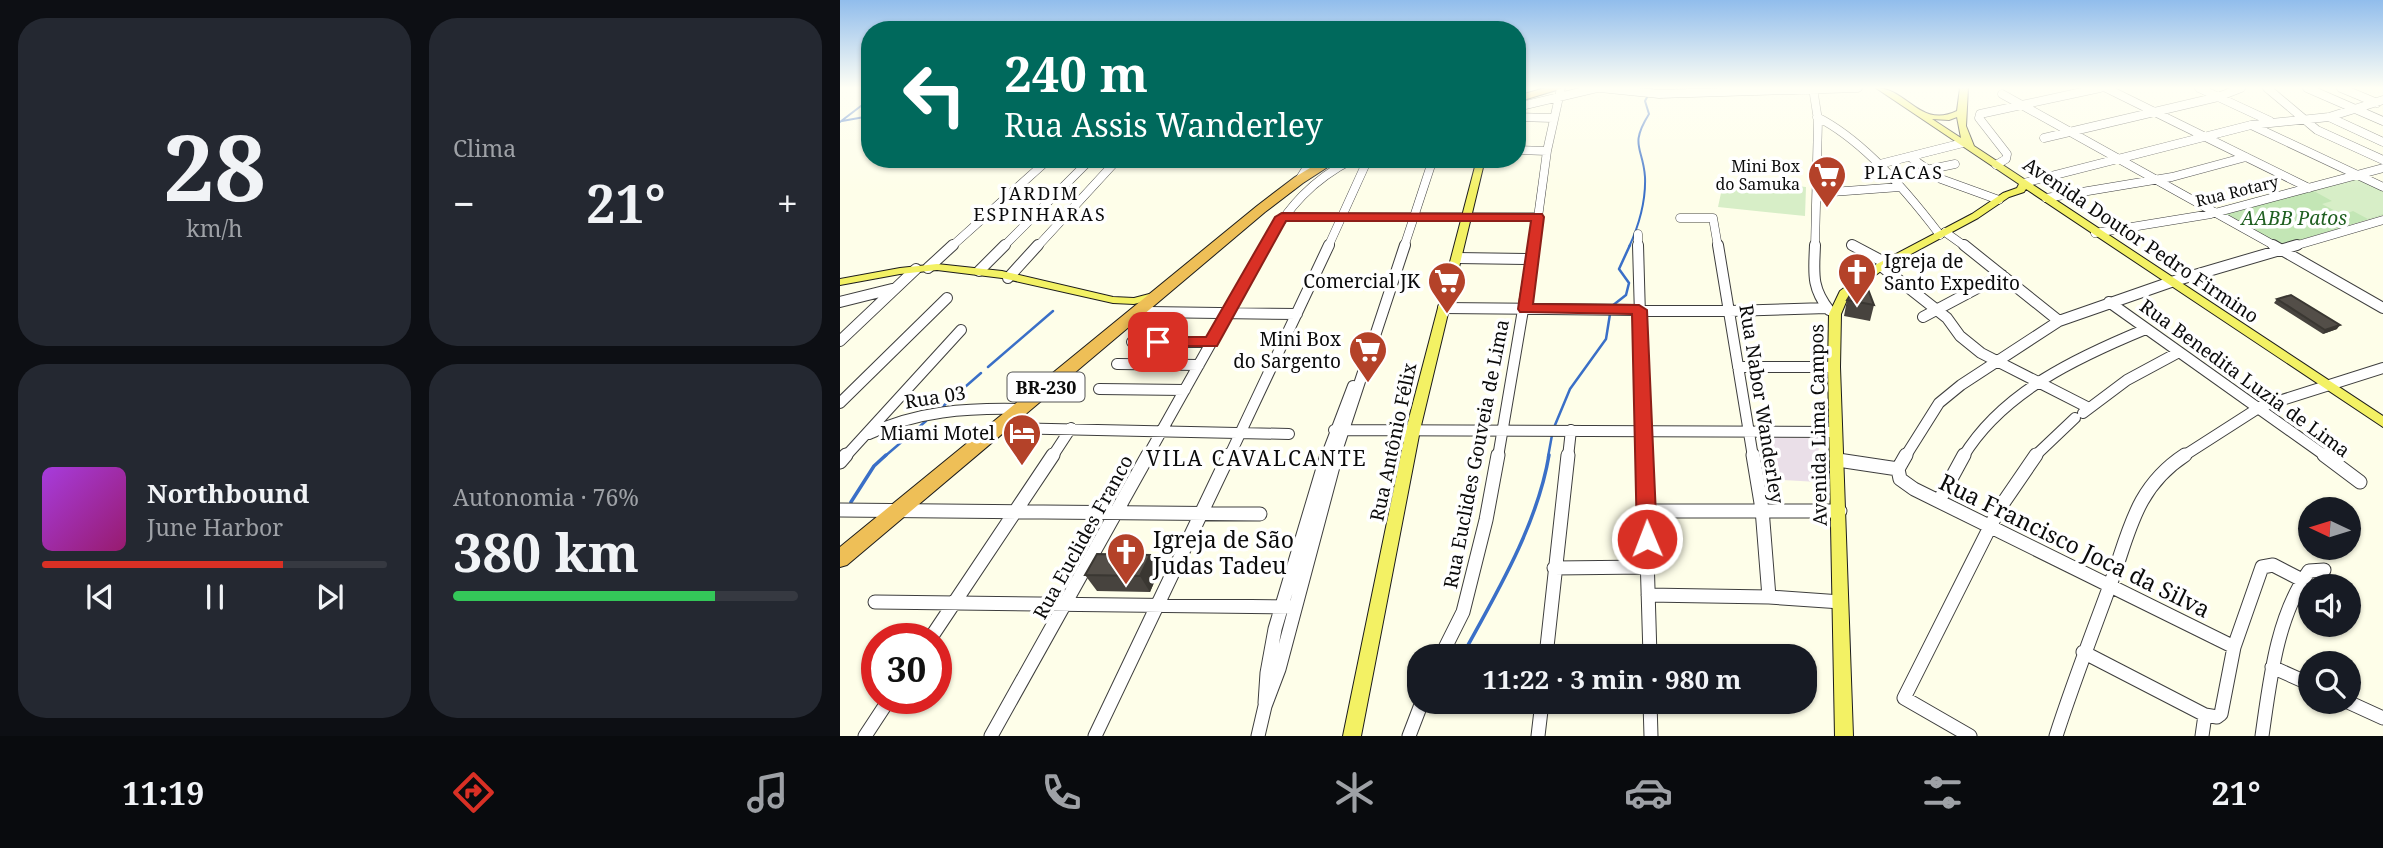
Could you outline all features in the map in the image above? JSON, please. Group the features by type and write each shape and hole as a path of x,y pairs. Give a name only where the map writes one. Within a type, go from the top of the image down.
{"highway":[{"name":"BR-230","path":"840,559 998,428 1130,308 1153,296 1299,180 1319,168"}],"main road":[{"name":"Avenida Doutor Pedro Firmino","path":"1932,122 1996,165 2016,184"},
{"path":"1940,128 1952,122"},
{"path":"1962,122 1966,145"},
{"name":"Rua Antônio Félix","path":"1352,736 1413,430 1479,168"},
{"path":"1831,311 1844,293 1883,264 1946,232 2002,197 2016,184 2043,196"},
{"name":"Avenida Doutor Pedro Firmino","path":"2043,196 2383,422"},
{"path":"840,282 922,268 979,271 1113,300 1130,308"},
{"name":"Avenida Lima Campos","path":"1831,311 1840,511 1844,736"}],"street":[{"name":"Rua Euclides Gouveia de Lima","path":"1447,644 1463,612 1486,520 1525,309 1552,122"},
{"name":"Avenida Lima Campos","path":"1819,122 1814,282 1818,296 1831,311"},
{"path":"1826,122 1900,187 1930,219 2059,321"},
{"path":"1984,122 2007,154 2006,159 1996,165"},
{"path":"2054,122 2383,313"},
{"path":"2044,138 2106,122"},
{"path":"2176,122 2309,188"},
{"path":"2016,184 2114,157 2264,122"},
{"path":"2307,122 2328,136 2383,160"},
{"path":"2341,122 2383,142"},
{"path":"2251,125 2383,187"},
{"path":"1876,165 1966,145"},
{"path":"1526,150 1547,150"},
{"path":"1910,157 1949,183 2002,197"},
{"path":"2043,196 2155,180 2246,157"},
{"path":"1926,170 1955,164"},
{"path":"840,341 896,288 1039,168"},
{"path":"979,271 1082,168"},
{"path":"1008,278 1110,168"},
{"path":"1299,180 1306,168"},
{"name":"Rua Euclides Franco","path":"991,736 1282,217 1294,199 1338,168"},
{"path":"1095,736 1364,168"},
{"path":"1258,736 1265,706 1279,669 1287,607 1321,482 1339,430 1362,379 1430,168"},
{"name":"Rua Rotary","path":"2095,233 2213,213 2383,168"},
{"path":"1818,193 1900,187"},
{"path":"1282,217 1538,217"},
{"name":"Rua Nabor Wanderley","path":"1680,218 1713,218 1762,509 1769,597"},
{"path":"1930,219 1946,232"},
{"path":"1838,460 1899,474 1916,435 1939,403 2059,321 2171,282 2380,223"},
{"path":"1638,234 1650,644"},
{"path":"1852,245 1883,264 1938,311 1960,336 1996,362 2040,384 2082,413"},
{"path":"2279,251 2383,308"},
{"path":"1457,257 1531,259"},
{"path":"1923,317 2002,275"},
{"path":"840,302 896,288"},
{"path":"1148,312 1153,296"},
{"path":"840,403 947,298"},
{"name":"Rua Benedita Luzia de Lima","path":"2109,302 2260,407 2360,482"},
{"path":"1130,308 1148,312 1297,314"},
{"path":"1443,308 1831,311"},
{"path":"1938,501 1983,429 2012,404 2089,354 2146,329"},
{"path":"840,462 961,330"},
{"path":"1132,342 1211,342"},
{"path":"1970,736 1904,698 1989,527 2036,452 2127,380 2179,352"},
{"path":"1116,364 1199,365"},
{"path":"1738,367 1834,367"},
{"path":"2056,736 2083,652 2110,586 2126,531 2153,482 2171,464 2260,407 2383,368"},
{"path":"1099,389 1185,390"},
{"name":"Rua 03","path":"861,439 899,421 942,412 964,408 1019,409"},
{"path":"998,428 1289,434"},
{"path":"941,623 1071,428"},
{"path":"1339,430 1837,432"},
{"path":"1547,644 1571,430"},
{"name":"Rua Francisco Joca da Silva","path":"1899,474 1938,501 2234,647"},
{"path":"840,510 1260,514"},
{"path":"1646,511 1840,511"},
{"path":"2083,652 2205,715 2217,717 2221,714 2234,647 2262,567 2273,565 2298,578"},
{"path":"1555,568 1647,567"},
{"path":"2307,574 2309,571 2324,570"},
{"path":"2262,736 2272,667 2298,592"},
{"path":"1648,595 1769,597 1841,602"},
{"path":"875,602 1287,607"},
{"path":"2272,667 2298,679"},
{"path":"2361,708 2383,718"},
{"path":"865,736 879,714"},
{"path":"1409,736 1417,714"},
{"path":"1538,736 1541,714"},
{"path":"1650,714 1651,736"},
{"path":"2202,736 2205,715"}],"shaded area":[{"path":"1761,437 1819,438 1818,482 1765,479"}],"green space":[{"name":"AABB Patos","path":"2357,177 2383,190 2383,215 2280,246 2223,213"},
{"path":"2357,178 2383,190 2383,214 2368,219 2353,211 2343,215 2322,204 2332,201 2312,190"},
{"path":"1724,179 1806,187 1805,216 1718,207"}],"building":[{"path":"1863,276 1874,305 1847,300"},
{"path":"2291,295 2340,325 2325,330 2277,299"},
{"path":"1097,554 1150,555 1140,576 1085,575"}],"waterway":[{"path":"1629,247 1643,204 1645,177 1638,140 1644,122"},
{"path":"1612,306 1626,295 1629,283 1619,269 1630,245"},
{"path":"988,367 1053,311"},
{"path":"1555,425 1570,389 1606,339 1610,314"},
{"path":"941,408 981,373"},
{"path":"884,457 926,421"},
{"path":"1548,457 1552,435"},
{"path":"851,502 874,466 886,455"},
{"path":"1468,644 1514,559 1535,508 1549,455"}],"place":[{"name":"Mini Box do Samuka","path":"1827,209"},
{"name":"Igreja de Santo Expedito","path":"1857,306"},
{"name":"Comercial JK","path":"1447,315"},
{"name":"Mini Box do Sargento","path":"1368,384"},
{"name":"Miami Motel","path":"1022,467"},
{"name":"Igreja de São Judas Tadeu","path":"1126,586"}],"district":[{"name":"PLACAS","path":"1904,172"},
{"name":"JARDIM ESPINHARAS","path":"1040,203"},
{"name":"VILA CAVALCANTE","path":"1257,458"}],"route":[{"path":"1158,342 1211,342 1282,217 1538,217 1525,309 1639,310 1647,539"}]}
